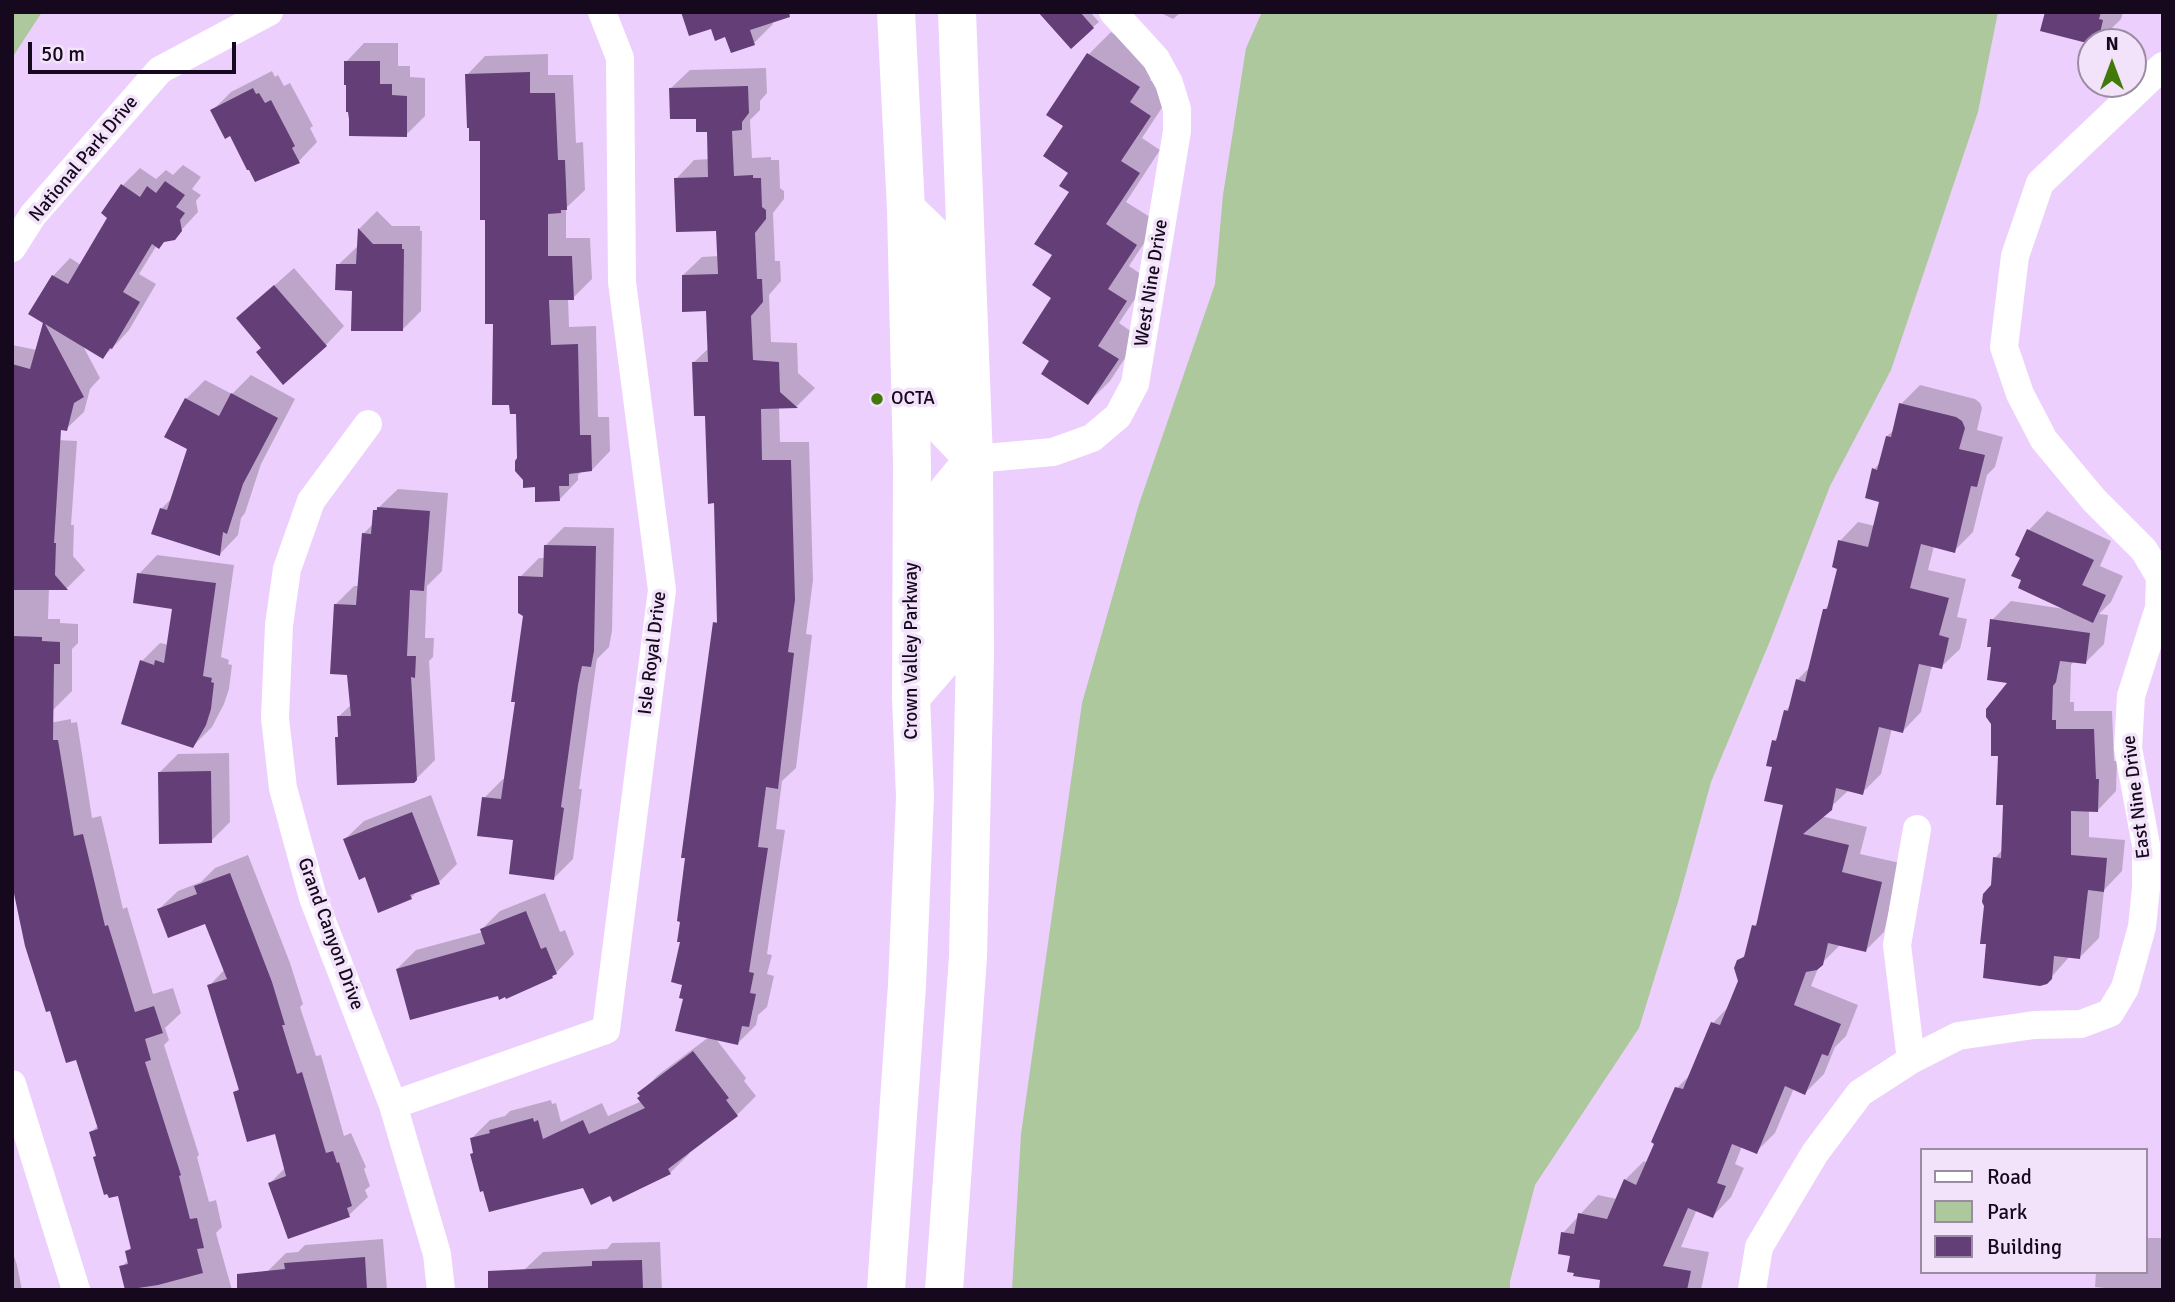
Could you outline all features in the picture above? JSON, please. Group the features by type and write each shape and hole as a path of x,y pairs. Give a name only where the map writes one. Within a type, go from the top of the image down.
{"main road":[{"name":"Crown Valley Parkway","path":"886,1290 907,985 915,797 911,697 912,464 906,209 896,12"},
{"path":"944,1290 968,957 975,655 974,459 957,12"},
{"path":"906,209 933,236 939,378 946,429 974,459"},
{"path":"911,697 944,659 947,492 974,459"}],"street":[{"name":"National Park Drive","path":"12,248 33,215 160,70 269,12"},
{"name":"Isle Royal Drive","path":"393,1105 606,1030 662,590 622,282 620,58 602,12"},
{"name":"West Nine Drive","path":"974,459 1053,452 1092,438 1118,416 1135,384 1177,131 1177,109 1169,83 1156,59 1113,12"},
{"name":"East Nine Drive","path":"1752,1290 1759,1247 1815,1153 1860,1093 1912,1060 1958,1036 2034,1026 2081,1024 2110,1013 2125,988 2142,927 2146,888 2146,845 2128,748 2131,696 2159,608 2160,577 2144,550 2094,500 2044,440 2020,394 2004,347 2015,256 2040,183 2163,66"},
{"name":"Grand Canyon Drive","path":"368,424 311,501 287,569 279,625 275,718 283,788 313,898 393,1105 437,1254 441,1290"},
{"path":"1912,1060 1897,945 1917,829"},
{"path":"12,1084 76,1290"}],"green space":[{"path":"12,12 42,12 12,58"},
{"path":"1262,12 1998,12 1978,112 1891,370 1830,486 1770,641 1711,782 1639,1028 1535,1185 1510,1290 1012,1290 1021,1134 1082,703 1139,504 1215,284 1223,195 1246,48"}],"building":[{"path":"681,12 789,12 790,17 750,30 755,45 731,53 725,37 715,41 711,29 689,36"},
{"path":"1038,12 1080,12 1094,28 1071,49"},
{"path":"2045,12 2101,12 2099,19 2103,20 2101,28 2077,28 2077,40 2040,31"},
{"path":"1087,53 1140,87 1130,102 1151,116 1121,161 1140,173 1106,224 1137,245 1108,289 1127,301 1098,346 1119,359 1088,405 1041,374 1049,361 1022,343 1051,298 1032,285 1052,255 1034,244 1069,192 1059,186 1068,173 1043,156 1063,126 1046,115"},
{"path":"344,61 380,61 380,84 392,84 392,95 407,96 407,137 349,136"},
{"path":"530,72 530,93 555,93 558,160 565,160 567,210 548,214 548,256 572,256 574,300 549,300 551,345 578,344 580,435 591,435 592,471 569,474 569,486 559,486 560,501 535,502 535,487 523,488 523,480 515,471 516,414 510,414 509,405 492,405 493,324 485,324 485,220 480,220 480,141 469,141 467,128 465,74"},
{"path":"748,86 749,113 742,122 742,130 732,131 734,176 753,175 753,178 761,178 762,207 766,210 766,219 755,233 757,279 762,279 763,302 751,316 753,360 779,362 780,392 798,408 761,409 762,460 791,460 795,600 788,652 794,653 778,789 766,787 758,847 768,848 749,972 754,973 750,993 756,994 749,1027 742,1026 738,1045 675,1031 683,999 679,998 682,985 671,982 680,942 677,942 680,922 677,921 685,858 681,858 713,622 717,623 714,503 708,504 705,416 694,416 692,362 708,362 706,311 682,312 682,275 718,274 716,231 676,232 674,178 708,177 707,132 696,132 696,119 670,119 669,88"},
{"path":"253,88 265,103 271,100 295,146 292,148 300,163 255,182 230,136 225,139 210,110"},
{"path":"165,181 185,195 176,207 185,213 180,220 182,231 175,240 164,242 159,249 152,244 123,292 140,302 112,349 110,348 103,359 45,324 84,397 74,403 67,431 61,430 54,543 55,575 68,590 12,590 12,364 30,369 43,323 28,314 52,275 68,284 107,218 101,213 121,184 140,197 147,186 156,193"},
{"path":"358,228 373,244 402,244 403,331 351,331 352,291 335,290 336,264 356,264"},
{"path":"274,285 327,346 283,385 256,352 261,348 236,318"},
{"path":"231,393 278,418 243,484 227,534 223,532 220,556 151,534 160,508 167,510 187,449 164,437 185,398 219,416"},
{"path":"1899,403 1956,417 1962,421 1965,428 1959,449 1985,455 1977,487 1971,486 1955,553 1921,544 1910,588 1949,598 1939,635 1949,638 1942,669 1919,664 1903,733 1879,727 1863,795 1836,788 1832,810 1803,834 1849,845 1842,872 1882,882 1866,952 1828,943 1823,965 1817,970 1806,972 1794,1005 1841,1024 1828,1056 1822,1054 1805,1095 1785,1086 1757,1154 1732,1144 1717,1183 1726,1186 1713,1218 1688,1208 1663,1266 1691,1271 1687,1290 1599,1290 1600,1280 1573,1276 1574,1273 1567,1272 1570,1256 1558,1254 1561,1232 1574,1234 1578,1213 1607,1219 1624,1179 1636,1185 1675,1087 1683,1089 1711,1022 1720,1025 1738,981 1734,968 1737,960 1744,957 1752,925 1756,926 1783,805 1764,801 1772,767 1766,766 1772,740 1776,741 1784,710 1788,711 1796,679 1805,682 1823,609 1827,609 1837,569 1832,567 1838,540 1868,547 1879,502 1865,498 1872,468 1877,470 1886,436 1891,437"},
{"path":"377,507 430,511 424,591 410,590 407,656 416,656 415,678 411,677 417,780 414,783 337,785 337,716 351,716 347,675 330,674 334,604 356,605 362,533 371,534 373,510 377,510"},
{"path":"2027,529 2094,560 2082,585 2106,595 2093,623 2018,588 2021,580 2011,576 2020,558 2015,555"},
{"path":"544,545 596,546 594,651 591,667 582,666 578,685 554,880 509,874 513,840 477,836 482,797 501,799 515,702 511,702 523,616 518,613 518,576 543,577"},
{"path":"137,573 216,583 203,676 212,678 211,682 214,683 211,709 206,725 193,748 121,724 140,660 154,665 155,660 164,663 172,609 133,603"},
{"path":"1990,619 2090,633 2086,664 2060,661 2053,686 2052,720 2056,720 2056,729 2094,729 2096,779 2099,779 2098,812 2071,811 2071,855 2107,858 2104,892 2088,890 2080,959 2054,956 2052,979 2040,986 1983,978 1986,944 1980,944 1984,906 1982,902 1983,894 1991,885 1993,857 2001,858 2003,805 1996,805 1998,756 1991,756 1991,724 1986,717 1986,709 2007,683 1987,680 1991,647 1987,647"},
{"path":"12,636 42,637 42,641 60,642 60,664 54,664 53,740 58,740 74,836 83,834 105,926 108,925 135,1012 154,1006 163,1033 145,1039 151,1060 145,1062 181,1175 179,1176 190,1219 197,1218 204,1248 197,1249 203,1273 158,1285 125,1290 119,1266 128,1264 125,1251 131,1249 118,1196 109,1198 107,1194 104,1195 89,1132 98,1129 76,1060 66,1063 25,946 12,884"},
{"path":"211,771 212,843 159,844 158,772"},
{"path":"412,812 440,884 410,895 412,899 378,913 365,877 359,880 343,839"},
{"path":"230,873 272,982 297,1074 302,1072 326,1153 333,1151 337,1163 339,1162 352,1206 347,1208 350,1217 288,1239 268,1183 286,1176 275,1134 247,1142 233,1092 239,1090 207,985 227,979 205,924 168,938 157,909 197,894 194,886"},
{"path":"526,911 541,949 546,947 557,974 552,976 553,978 506,999 505,997 499,1000 498,996 410,1020 396,969 485,944 480,929"},
{"path":"693,1051 729,1098 726,1100 738,1116 668,1169 671,1174 613,1202 610,1196 591,1205 583,1188 489,1212 483,1191 480,1192 470,1154 473,1153 470,1138 533,1118 534,1122 538,1120 543,1139 583,1120 589,1134 645,1108 637,1098 640,1096 637,1093"},
{"path":"365,1257 367,1290 237,1290 237,1274 285,1269 284,1263"},
{"path":"642,1260 643,1290 488,1290 488,1271 592,1266 592,1261"}],"place":[{"name":"OCTA","path":"877,399"}]}
